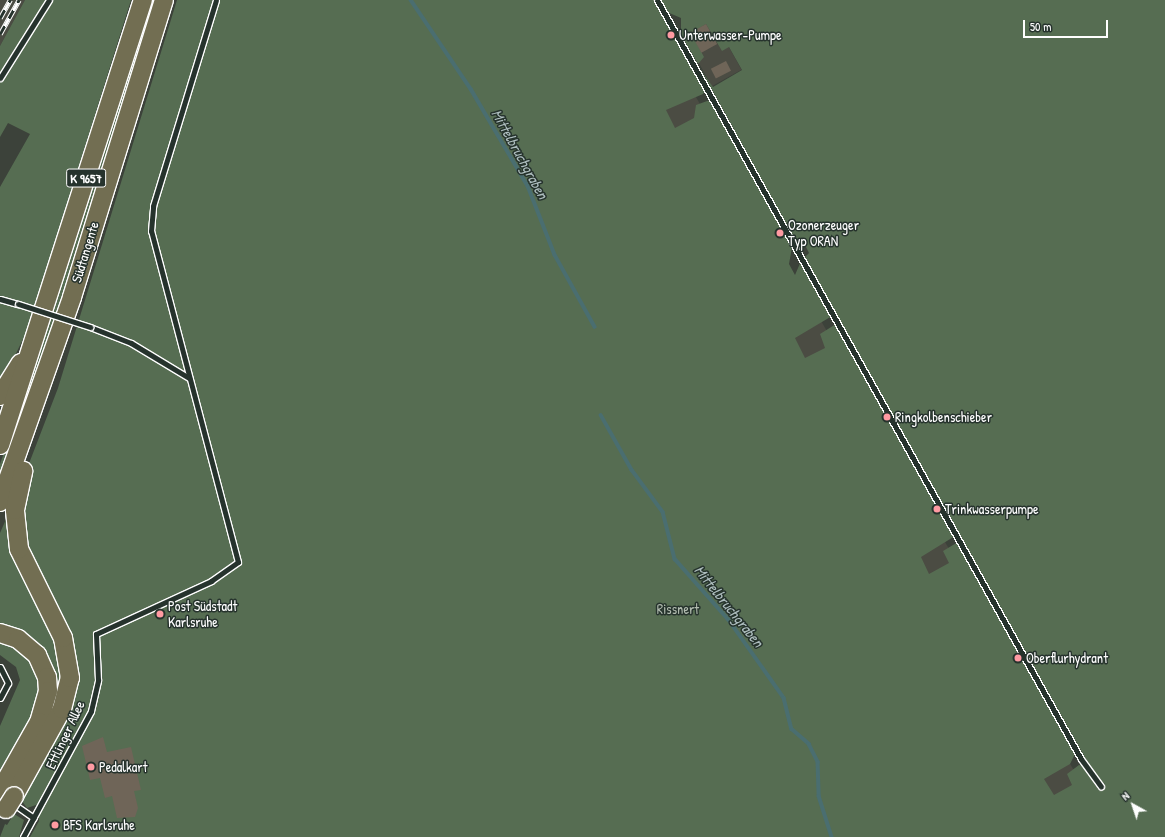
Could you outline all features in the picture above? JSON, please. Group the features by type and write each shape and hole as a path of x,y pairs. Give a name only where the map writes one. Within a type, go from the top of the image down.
{"highway":[{"name":"Südtangente","path":"0,445 35,342 143,0"},
{"name":"Südtangente","path":"0,502 28,430 164,0"},
{"path":"0,396 35,342"},
{"path":"7,802 62,709 70,678 63,638 18,549 15,510 28,430"},
{"path":"0,633 18,639 37,655 46,677 48,691 39,722 7,802"}],"lane":[{"path":"0,78 49,0"},
{"path":"189,378 151,231 153,206 216,0"},
{"path":"656,0 1081,758 1101,787"},
{"path":"0,299 90,327 131,343 189,378"},
{"name":"Ettlinger Allee","path":"23,837 91,711 98,680 96,634 211,580 238,562 189,378"},
{"path":"0,667 8,683 0,698"},
{"path":"7,802 34,818"}],"shaded area":[{"path":"0,0 25,0 0,46"},
{"path":"710,13 742,70 712,86 680,29"},
{"path":"689,85 710,122 670,146 648,108"},
{"path":"817,314 839,352 798,376 776,338"},
{"path":"941,535 962,572 922,596 900,558"},
{"path":"1065,755 1087,793 1047,816 1025,778"}],"green space":[{"path":"25,0 131,0 27,331 0,386 0,187 30,134 8,123 0,137 0,46"},
{"path":"151,0 158,0 64,297 0,481 0,464 37,360"},
{"name":"Rissnert","path":"177,0 654,0 705,89 703,94 666,110 675,128 694,118 696,105 710,100 792,247 789,264 795,275 801,261 832,316 795,338 805,358 825,348 820,334 836,324 955,536 921,557 929,574 949,563 943,551 958,542 1075,754 1070,764 1044,779 1054,795 1072,785 1067,774 1079,765 1084,766 1098,789 1105,784 1097,779 824,292 805,257 809,253 805,245 801,250 701,70 713,87 742,70 729,47 722,51 706,24 691,33 704,57 698,64 681,35 681,18 667,12 660,0 1165,0 1165,837 30,837 39,821 39,804 27,808 22,801 47,751 77,674 71,636 39,579 22,534 25,474 58,388"},
{"path":"7,517 61,648 64,691 10,794 52,678 0,628 0,533"},
{"path":"0,638 16,644 38,669 41,701 0,775 0,726 20,680 16,667 0,655"},
{"path":"14,814 24,820 19,837 0,837 5,824 7,825"}],"building":[{"path":"706,24 717,44 701,53 690,33"},
{"path":"726,61 731,71 716,79 711,69"},
{"path":"103,737 107,752 131,747 141,790 134,791 138,808 135,817 117,818 112,796 105,798 100,778 90,780 82,746"}],"waterway":[{"name":"Mittelbruchgraben","path":"411,0 471,89 528,186 555,255 595,327"},
{"name":"Mittelbruchgraben","path":"601,415 632,470 663,512 675,559 729,620 784,698 792,729 809,744 818,762 819,796 832,837"}],"railway":[{"path":"0,18 10,0"},
{"path":"0,34 19,0"}],"place":[{"name":"Unterwasser-Pumpe","path":"671,35"},
{"name":"Ozonerzeuger Typ ORAN","path":"780,233"},
{"name":"Ringkolbenschieber","path":"887,417"},
{"name":"Trinkwasserpumpe","path":"937,509"},
{"name":"Post Südstadt Karlsruhe","path":"160,614"},
{"name":"Oberflurhydrant","path":"1018,658"},
{"name":"Pedalkart","path":"91,767"},
{"name":"BFS Karlsruhe","path":"55,825"}]}
